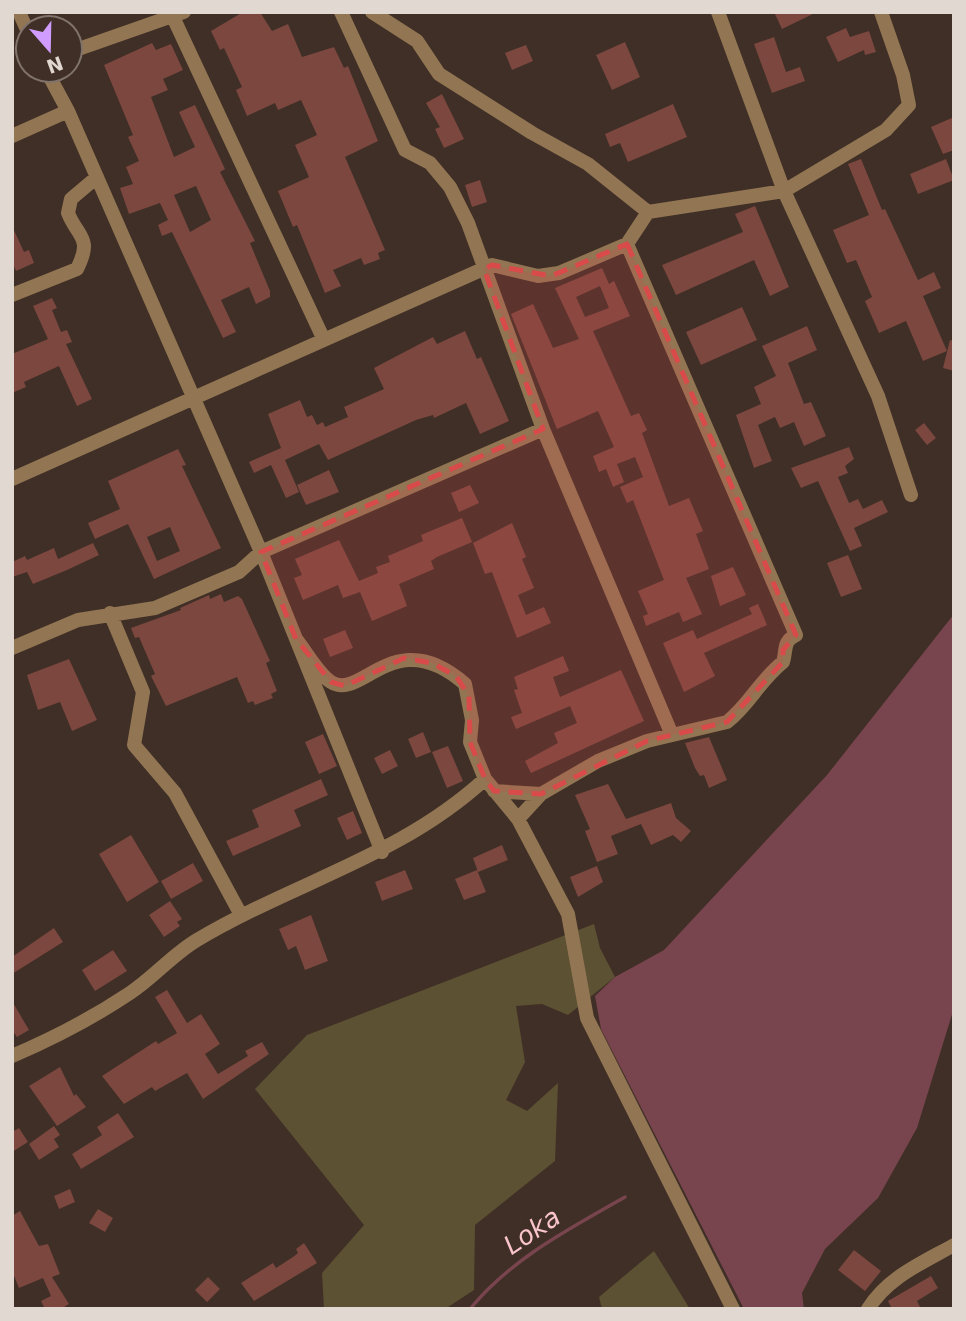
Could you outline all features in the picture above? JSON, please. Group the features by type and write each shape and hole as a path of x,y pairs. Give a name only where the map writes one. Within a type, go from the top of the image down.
{"street":[{"path":"341,12 405,150 430,163 450,187 468,223 543,429 672,735"},
{"path":"372,12 417,41 439,74 532,133 588,164 648,212"},
{"path":"718,12 784,191 878,396 911,495"},
{"path":"12,479 492,265 551,276 626,244 648,212 784,191 886,130 909,105 903,75 881,12"},
{"path":"84,47 179,15 324,340"},
{"path":"54,84 160,318 192,400 261,552 382,852"},
{"path":"12,136 68,111"},
{"path":"12,295 77,269 83,256 82,234 68,213 71,199 97,177"},
{"path":"517,819 541,794 598,761 672,735 727,722 737,715 763,678 783,662 783,650 788,639 796,635 626,244"},
{"path":"12,648 78,620 155,608 211,586 239,572 261,552 543,429"},
{"path":"110,614 143,692 134,745 175,793 241,915"},
{"path":"296,639 331,682 345,686 359,681 384,665 404,658 432,663 465,684 472,720 470,742 490,785 517,819 568,914 587,1018 733,1309"},
{"path":"12,1056 132,992 169,959 241,915 382,852 490,785 541,794"},
{"path":"868,1309 878,1293 892,1281 954,1245"}],"highlighted area":[{"path":"627,244 796,635 783,650 783,662 727,722 647,741 541,794 494,791 485,779 470,742 469,696 456,676 432,663 404,658 345,686 331,682 296,639 261,552 543,429 484,269 492,265 551,276"}],"shaded area":[{"path":"954,614 954,1008 917,1128 878,1198 825,1249 802,1293 804,1309 744,1309 601,1029 595,996 615,977 664,950 827,775"},
{"path":"594,924 600,948 615,977 568,1015 542,1004 516,1006 525,1062 506,1100 527,1111 558,1083 555,1161 475,1225 474,1290 445,1309 324,1309 322,1273 364,1225 255,1089 307,1035"},
{"path":"654,1251 690,1309 602,1309 599,1297"}],"building":[{"path":"243,12 260,12 272,31 288,24 302,57 334,47 344,68 348,66 378,141 345,157 385,250 378,253 380,259 364,265 361,258 333,270 341,286 325,293 297,225 293,227 278,191 309,177 295,145 317,135 301,100 278,110 275,103 247,116 236,90 242,87 224,48 220,50 211,31"},
{"path":"774,12 817,12 782,29"},
{"path":"846,28 850,37 869,31 876,52 865,55 864,50 838,62 826,37"},
{"path":"774,37 786,72 800,67 805,81 772,93 754,44"},
{"path":"625,42 640,77 612,90 596,55"},
{"path":"152,43 156,50 171,44 183,70 163,79 168,90 151,97 174,157 195,147 179,112 195,105 225,169 220,172 255,241 250,243 270,291 270,297 256,304 249,287 221,300 236,332 223,338 172,232 162,236 158,225 168,220 160,203 129,214 120,188 133,184 126,167 139,161 128,137 133,135 104,65","holes":["196,186 211,220 190,232 174,195"]},
{"path":"526,45 533,61 512,70 505,53"},
{"path":"442,94 464,139 444,148 435,129 440,127 426,103"},
{"path":"673,104 687,137 628,162 620,143 610,147 605,134"},
{"path":"954,117 954,150 943,154 931,127"},
{"path":"861,159 882,210 885,209 918,280 934,272 941,288 923,296 947,351 923,361 906,321 879,333 865,301 872,297 856,260 847,263 833,230 869,215 848,164"},
{"path":"946,159 954,180 918,194 910,174"},
{"path":"480,180 487,202 472,207 465,185"},
{"path":"755,206 789,287 770,296 754,260 676,295 662,265 743,232 735,214"},
{"path":"12,226 24,252 29,250 34,263 16,271 12,262"},
{"path":"602,268 609,284 614,281 630,316 593,331 631,416 639,413 647,430 642,433 669,506 689,498 703,531 696,534 709,569 686,578 702,614 683,622 679,612 646,626 643,616 648,614 638,591 664,580 633,500 627,503 620,487 643,477 635,457 617,464 624,482 613,487 606,469 599,472 593,456 614,447 598,411 557,429 511,314 533,304 553,348 579,339 555,288","holes":["600,286 609,308 585,317 576,297"]},
{"path":"52,298 57,308 52,310 61,332 67,330 72,342 66,344 92,399 77,406 59,366 24,382 26,387 12,393 12,354 48,339 33,306"},
{"path":"742,307 757,340 701,365 686,332"},
{"path":"807,326 817,350 788,363 804,404 811,402 826,436 804,446 794,422 780,428 775,417 758,425 772,461 754,468 736,415 761,404 754,387 776,376 762,346"},
{"path":"465,331 477,359 481,357 509,421 480,434 466,403 434,418 433,415 416,420 328,460 319,444 285,460 299,492 286,498 271,465 254,473 249,462 281,448 268,414 300,400 307,417 312,415 317,425 323,422 325,427 348,417 344,407 384,389 374,368 433,337 437,344"},
{"path":"950,340 954,341 954,371 943,368"},
{"path":"924,423 936,438 927,445 915,430"},
{"path":"849,447 854,459 845,466 848,473 838,477 849,503 858,499 863,509 882,500 888,512 854,528 862,546 850,551 818,481 801,488 791,468"},
{"path":"178,449 186,465 182,466 221,548 154,579 128,524 95,539 88,523 120,509 108,481","holes":["170,527 180,551 157,561 147,537"]},
{"path":"329,470 339,492 306,505 297,485"},
{"path":"470,485 479,503 459,512 451,493"},
{"path":"462,518 472,542 431,561 434,569 399,584 407,606 372,621 360,592 343,598 338,585 303,600 294,578 302,575 295,559 339,540 359,581 378,573 376,567 390,562 388,556 423,541 421,535"},
{"path":"512,523 526,557 522,559 534,588 518,595 526,615 544,607 551,623 517,638 492,572 485,574 473,543"},
{"path":"93,543 99,555 67,570 33,584 27,572 12,577 12,562 25,556 27,560 54,548 58,559"},
{"path":"848,555 862,589 841,597 827,563"},
{"path":"733,567 746,595 720,606 711,576"},
{"path":"221,594 224,602 238,596 242,599 270,661 266,663 277,691 271,694 273,698 255,705 253,701 248,703 237,677 166,706 151,676 155,674 139,637 135,638 131,628 181,610 180,608 209,595 210,599"},
{"path":"758,604 767,625 704,653 715,676 684,692 663,643 693,630 697,639 752,614 749,608"},
{"path":"345,630 353,648 330,657 323,639"},
{"path":"563,656 569,671 553,677 560,697 621,670 644,721 531,773 525,761 558,743 554,733 577,723 570,706 516,729 511,717 522,713 514,690 518,689 514,677"},
{"path":"69,659 97,720 72,731 60,702 38,710 27,675"},
{"path":"423,732 431,752 416,758 408,739"},
{"path":"323,734 337,766 319,774 305,742"},
{"path":"709,737 727,780 709,788 704,775 700,776 695,768 685,743"},
{"path":"448,746 463,781 447,788 432,752"},
{"path":"390,750 398,766 382,774 374,758"},
{"path":"321,779 328,795 294,810 301,826 233,856 226,841 259,827 252,810"},
{"path":"608,784 626,819 671,803 676,818 691,831 681,842 673,835 651,845 641,824 611,836 618,854 597,862 585,831 590,829 575,795"},
{"path":"353,811 362,833 347,840 337,818"},
{"path":"131,835 159,882 127,902 99,854"},
{"path":"502,845 508,860 478,872 473,858"},
{"path":"193,863 203,881 171,899 161,881"},
{"path":"597,866 603,882 578,897 570,877"},
{"path":"405,870 413,889 382,901 375,882"},
{"path":"477,870 486,892 464,900 455,879"},
{"path":"170,901 182,919 177,922 180,926 164,937 149,915"},
{"path":"311,915 328,961 305,970 296,946 288,950 279,929"},
{"path":"54,928 63,942 12,974 12,957"},
{"path":"113,950 127,971 95,991 82,970"},
{"path":"167,990 187,1023 201,1014 220,1044 205,1054 218,1074 248,1056 245,1051 262,1042 269,1054 203,1099 187,1073 155,1091 152,1087 124,1104 102,1076 156,1041 158,1044 177,1033 155,997"},
{"path":"12,1001 29,1030 17,1037 12,1030"},
{"path":"60,1067 74,1096 76,1094 86,1107 57,1126 29,1086"},
{"path":"118,1113 134,1137 81,1169 72,1154 102,1135 97,1127"},
{"path":"54,1126 60,1135 54,1139 59,1147 39,1160 29,1144"},
{"path":"19,1128 28,1142 12,1152 12,1132"},
{"path":"70,1189 75,1202 59,1209 54,1196"},
{"path":"98,1209 113,1218 105,1232 89,1223"},
{"path":"20,1211 39,1246 48,1244 60,1274 52,1277 69,1304 61,1309 45,1309 41,1301 51,1296 43,1278 19,1288 12,1271 12,1216"},
{"path":"304,1243 317,1263 254,1301 241,1283 273,1263 276,1268 298,1253 296,1249"},
{"path":"854,1250 881,1271 865,1291 838,1270"},
{"path":"931,1276 938,1288 917,1301 921,1309 892,1309 888,1301"},
{"path":"208,1277 220,1289 207,1302 195,1290"}],"waterway":[{"name":"Loka","path":"470,1309 504,1274 542,1246 625,1197"}]}
